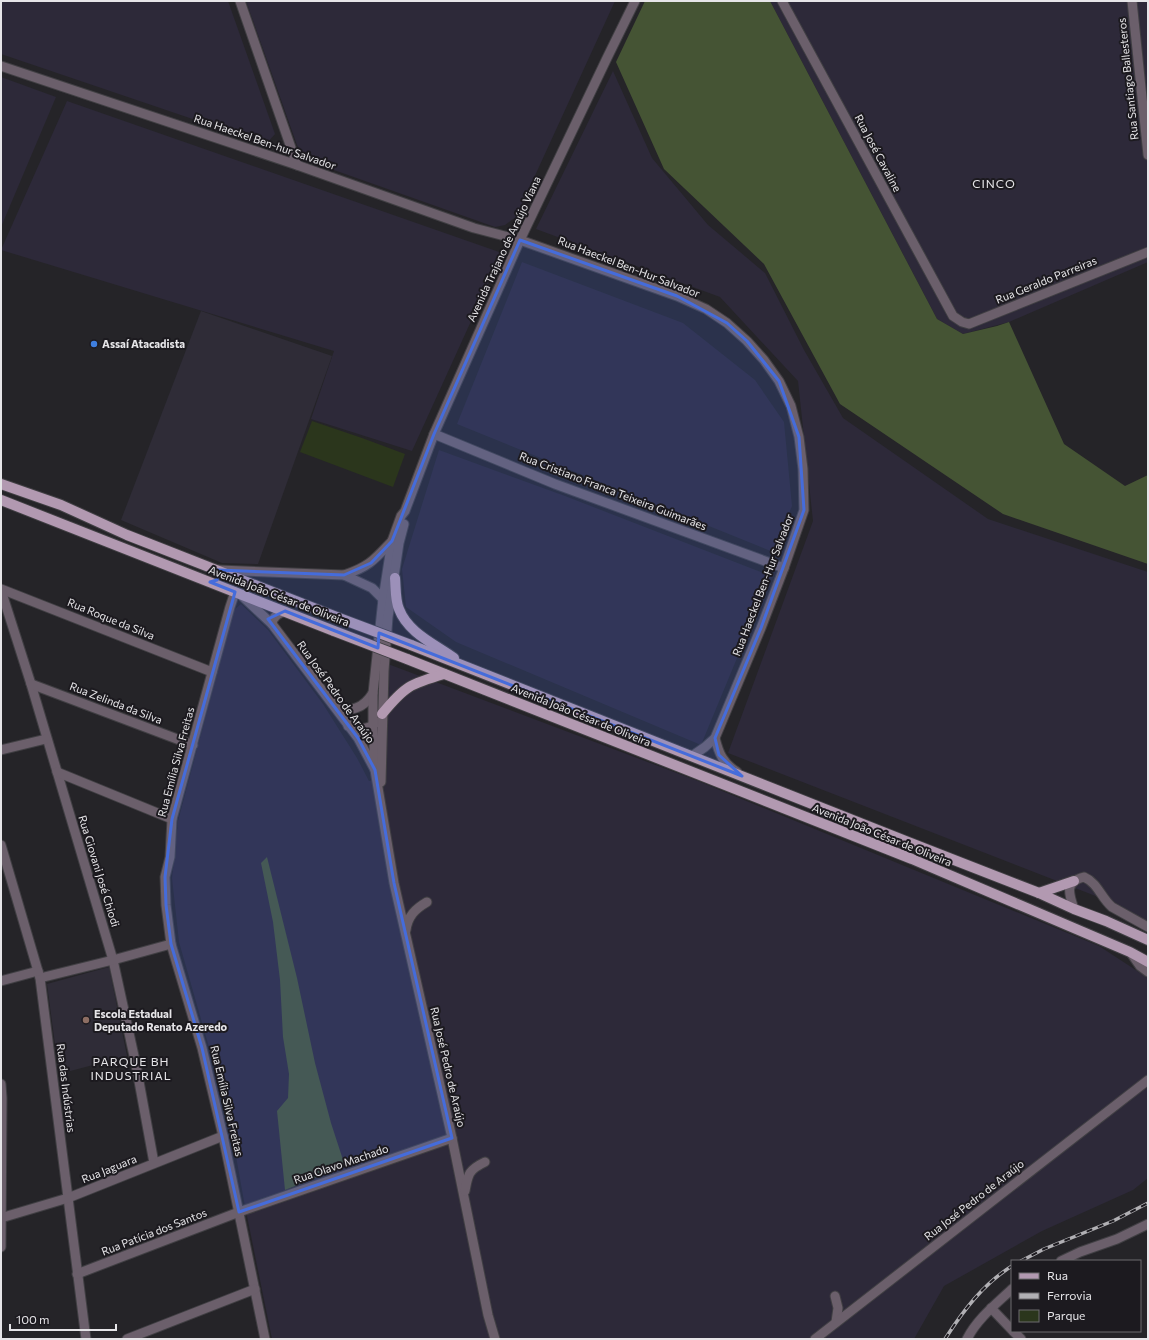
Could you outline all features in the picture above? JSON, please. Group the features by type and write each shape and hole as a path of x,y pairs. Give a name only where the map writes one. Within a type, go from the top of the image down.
{"main road":[{"name":"Avenida João César de Oliveira","path":"1,484 61,505 127,535 1039,892 1074,909 1106,921 1148,940"},
{"name":"Avenida João César de Oliveira","path":"1,500 912,859 1130,952 1148,962"},
{"path":"210,582 215,581 218,577 218,570"},
{"path":"395,578 398,609 407,623 417,633 467,667"},
{"path":"382,714 396,697 408,686 421,680 444,674"},
{"path":"1039,892 1074,881"}],"street":[{"path":"240,1 297,165"},
{"name":"Avenida Trajano de Araújo Viana","path":"375,770 373,693 383,599 392,541 401,516 405,512 434,434 520,240 635,1"},
{"name":"Rua José Cavaline","path":"782,1 953,316"},
{"name":"Rua Santiago Ballesteros","path":"1132,1 1148,155"},
{"name":"Rua Haeckel Ben-hur Salvador","path":"2,67 297,165 474,228 520,240"},
{"name":"Rua Haeckel Ben-Hur Salvador","path":"520,240 677,296 706,309 747,341 764,360 779,381 791,406 799,437 803,469 804,510 761,628 715,738 692,756"},
{"name":"Rua Geraldo Parreiras","path":"953,316 962,322 969,324 1148,252"},
{"name":"Rua Cristiano Franca Teixeira Guimarães","path":"434,434 555,484 784,568"},
{"name":"Avenida Trajano de Araújo Viana","path":"382,783 382,714 388,617 399,543 406,515 405,512"},
{"name":"Avenida Trajano de Araújo Viana","path":"218,570 344,575 371,563 392,541"},
{"path":"344,575 372,588 383,599 386,642"},
{"name":"Rua Roque da Silva","path":"1,590 212,672"},
{"name":"Rua Giovani José Chiodi","path":"1,590 31,684 46,739 113,960 136,1065 154,1163"},
{"name":"Rua José Pedro de Araújo","path":"237,592 272,624 358,738 375,770 394,883 452,1138 488,1315 496,1339"},
{"name":"Rua Emília Silva Freitas","path":"237,592 230,607 172,818 170,857 165,877 166,905 171,944 202,1048 223,1136 265,1339"},
{"path":"272,624 272,620 275,616 285,611"},
{"name":"Rua Zelinda da Silva","path":"31,684 193,745"},
{"path":"329,700 344,708 356,708 368,701 373,693"},
{"path":"347,725 356,729 367,728 373,725 382,714"},
{"path":"715,738 719,754 729,767 742,776"},
{"path":"1,750 46,739"},
{"path":"57,772 172,818"},
{"name":"Rua José Pedro de Araújo","path":"380,799 382,783"},
{"name":"Rua das Indústrias","path":"1,845 39,974 86,1339"},
{"path":"1074,909 1069,891 1070,886 1074,881 1084,877 1091,880 1107,903 1148,927"},
{"path":"405,934 411,914 419,906 427,902"},
{"path":"1,981 113,960 171,944"},
{"path":"1130,952 1140,966 1148,972"},
{"name":"Rua José Pedro de Araújo","path":"815,1339 1148,1080"},
{"path":"1,1084 1,1247"},
{"name":"Rua Jaguara","path":"1,1218 68,1198 223,1136"},
{"name":"Rua Olavo Machado","path":"239,1212 452,1138"},
{"path":"464,1197 467,1177 474,1167 485,1162"},
{"name":"Rua Patícia dos Santos","path":"77,1274 239,1212"},
{"path":"1063,1260 1080,1252 1117,1239 1148,1224"},
{"path":"127,1339 255,1289"},
{"path":"967,1339 970,1332 991,1308 1011,1290"},
{"path":"835,1296 838,1308 836,1322"},
{"path":"991,1308 1011,1328"}],"highlighted area":[{"path":"520,240 677,296 727,323 747,341 779,381 799,437 804,510 761,628 715,738 719,755 742,776 379,633 378,648 285,611 268,619 358,738 375,770 394,883 452,1138 239,1212 202,1048 171,944 166,905 165,877 172,819 235,592 210,582 217,580 218,570 344,575 371,563 392,541 434,434"}],"shaded area":[{"path":"1,1 228,1 275,134 266,144 1,54"},
{"path":"246,1 615,1 516,217 505,225 495,227 317,164 303,155 297,145"},
{"path":"770,1 1148,1 1148,262 1009,322 963,334 937,319"},
{"path":"613,71 652,158 708,225 765,273 804,350 843,418 988,519 1148,572 1148,925 1111,902 728,753 813,521 798,381 720,297 536,229"},
{"path":"1,77 56,97 1,227"},
{"path":"67,101 502,253 412,451 311,419 334,351 1,250"},
{"path":"522,262 683,323 755,380 784,422 792,506 773,552 457,424"},
{"path":"201,311 332,356 258,564 222,563 121,520"},
{"path":"439,450 565,496 771,576 701,745 456,642 406,607 402,569"},
{"path":"241,604 268,630 323,704 357,758 369,781 381,779 388,664 698,781 1099,946 1148,978 1148,1178 1133,1190 1042,1231 944,1286 914,1339 272,1339 232,1134 179,942 172,878 178,821 234,610"},
{"name":"Escola Estadual Deputado Renato Azeredo","path":"109,967 127,1056 59,1074 47,984"}],"green space":[{"path":"645,1 770,1 937,319 963,334 1009,322 1064,444 1125,486 1148,475 1148,564 1003,514 840,404 764,264 664,169 616,62"},
{"path":"312,421 405,454 393,487 300,452"},
{"path":"267,857 297,978 315,1063 331,1123 345,1166 285,1190 277,1111 288,1098 289,1074 283,1037 280,980 273,922 261,863"}],"railway":[{"path":"1023,1260 1044,1249 1113,1221 1148,1203"},
{"path":"945,1339 974,1299 992,1281 1011,1267"}],"place":[{"name":"Assaí Atacadista","path":"94,344"},
{"name":"Escola Estadual Deputado Renato Azeredo","path":"86,1020"}],"district":[{"name":"CINCO","path":"994,184"},
{"name":"PARQUE BH INDUSTRIAL","path":"131,1069"}]}
